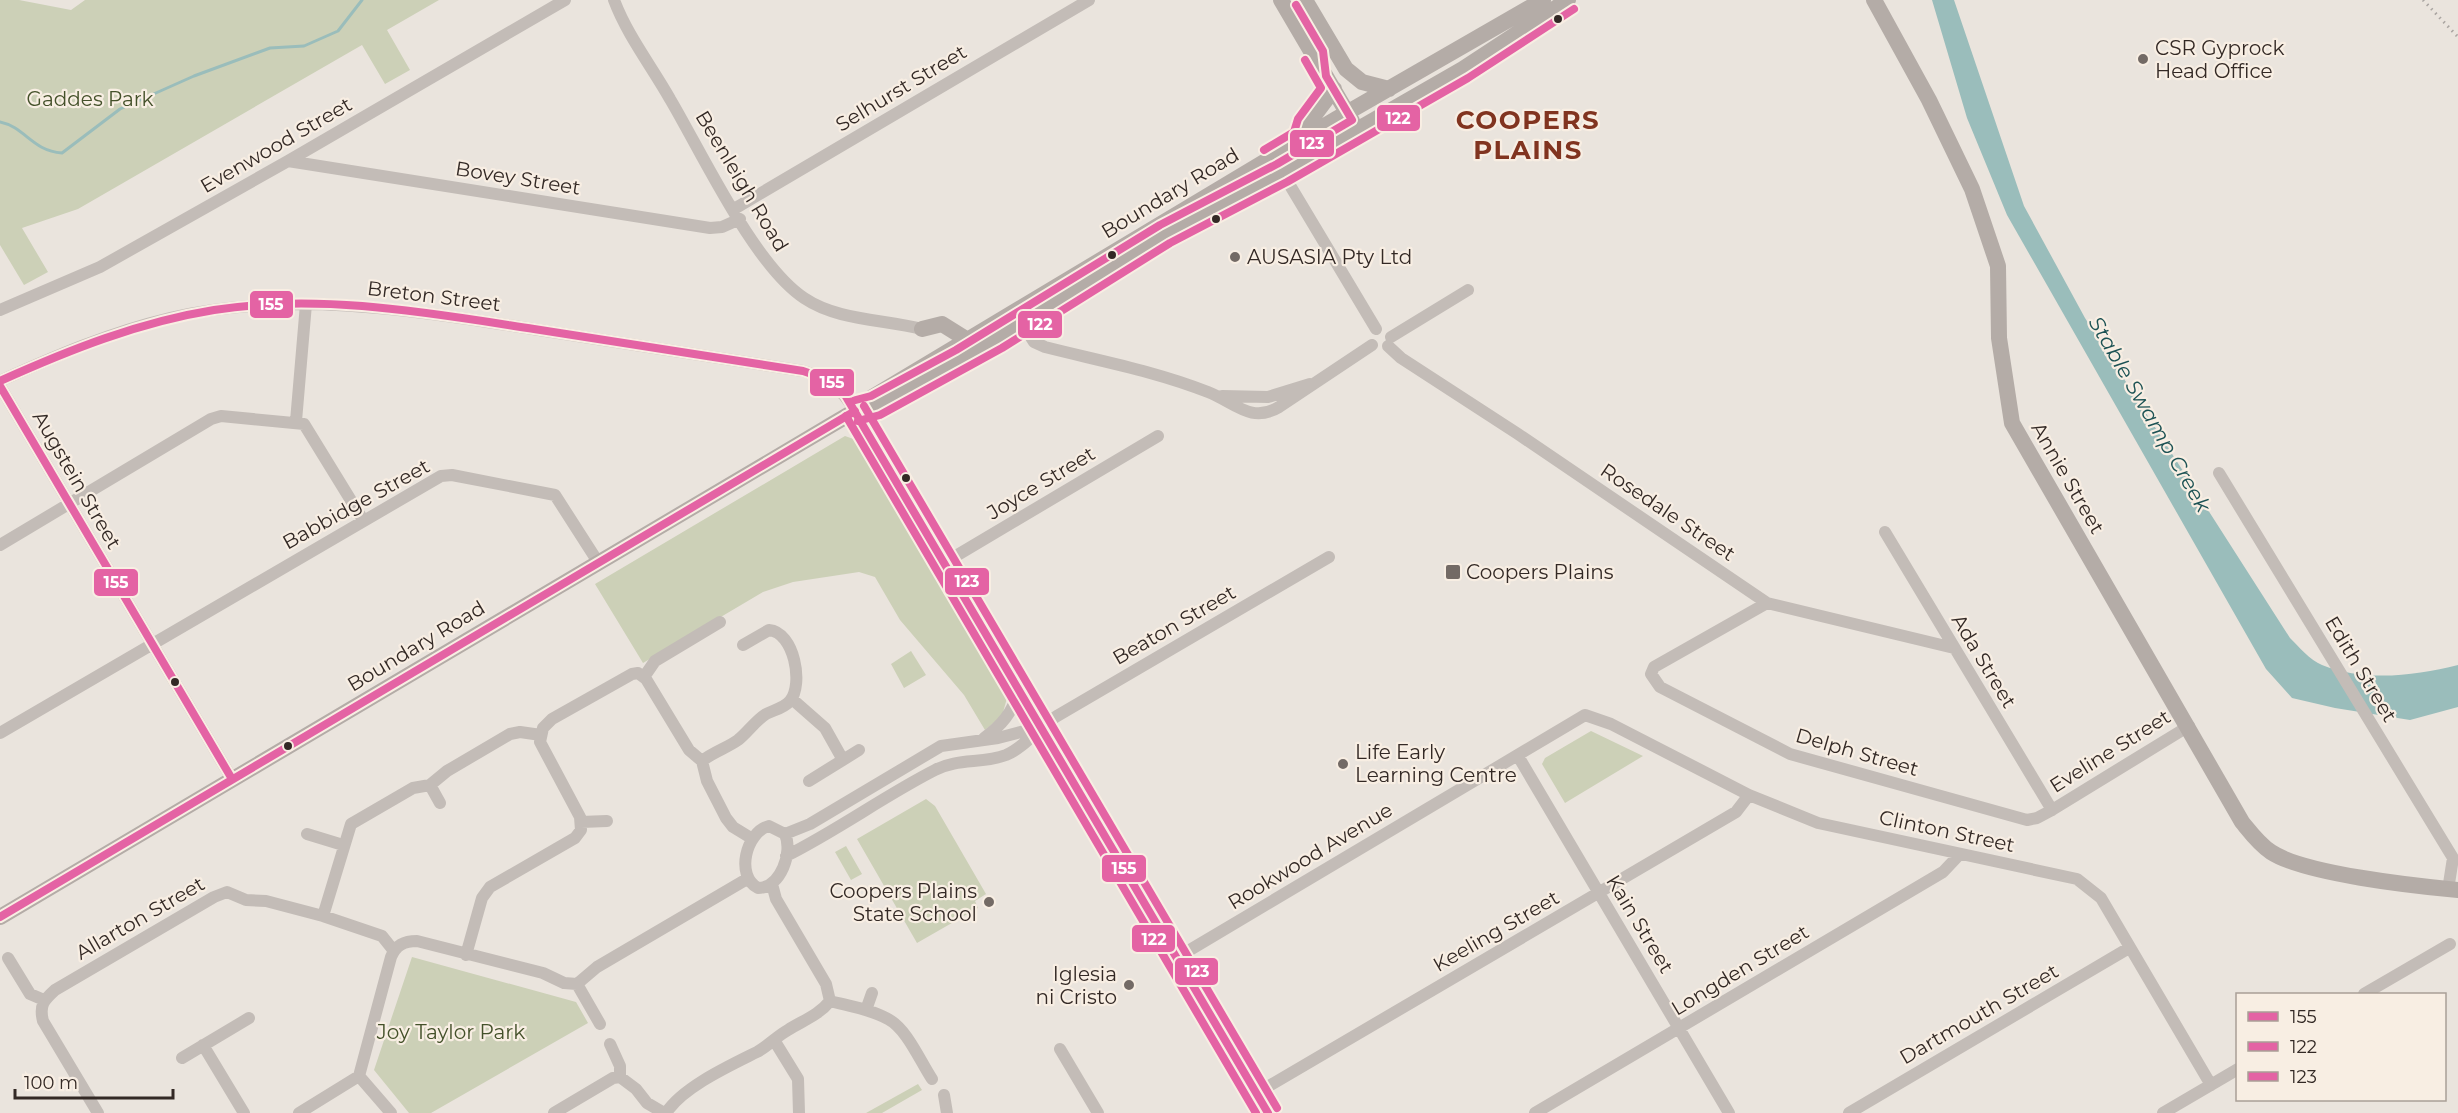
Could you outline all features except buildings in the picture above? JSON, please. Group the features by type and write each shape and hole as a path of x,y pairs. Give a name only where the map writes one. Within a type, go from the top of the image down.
{"main road":[{"path":"1281,0 1334,89 1352,110"},
{"path":"1305,0 1333,48 1354,77 1389,89"},
{"name":"Boundary Road","path":"0,917 855,411 869,397 966,339 1352,110 1543,0"},
{"name":"Boundary Road","path":"855,411 880,404 1022,323 1165,234 1282,173 1495,50 1568,0"},
{"name":"Annie Street","path":"1874,0 1929,100 1972,189 1998,266 2000,338 2012,423 2189,726 2242,822 2272,853 2289,860 2332,872 2453,890"},
{"path":"1333,48 1336,72 1361,127"},
{"path":"1303,139 1306,125 1334,89"},
{"path":"922,329 942,324 966,339"},
{"path":"855,411 1268,1113"}],"street":[{"name":"Evenwood Street","path":"0,310 100,267 565,0"},
{"name":"Beenleigh Road","path":"614,0 737,214 774,269 792,288 811,302 833,312 922,329"},
{"name":"Selhurst Street","path":"737,214 1089,0"},
{"path":"1273,157 1376,330"},
{"name":"Bovey Street","path":"288,161 710,228 722,227 737,214"},
{"path":"1372,345 1381,349 1468,290"},
{"name":"Breton Street","path":"0,381 66,351 171,318 271,304 306,304 400,308 802,371 834,383 855,411"},
{"path":"296,421 306,304"},
{"path":"1022,323 1034,342 1045,347 1168,376 1218,396 1249,413 1264,414 1301,394 1310,384 1372,345"},
{"path":"1372,345 1370,336 1376,330 1385,330 1389,342"},
{"name":"Rosedale Street","path":"1389,342 1401,358 1518,434 1767,603 1954,648"},
{"name":"Augstein Street","path":"0,386 232,779"},
{"path":"0,545 211,419 221,416 296,421 304,424 314,436 363,520"},
{"name":"Joyce Street","path":"944,563 1158,436"},
{"name":"Edith Street","path":"2219,473 2453,858 2453,890"},
{"name":"Babbidge Street","path":"0,733 441,476 452,475 555,495 598,562"},
{"name":"Ada Street","path":"1885,532 2052,810"},
{"name":"Beaton Street","path":"1040,727 1329,557"},
{"name":"Delph Street","path":"1767,603 1654,667 1651,674 1660,687 1790,754 2027,820 2037,818 2052,810"},
{"path":"644,677 655,661 720,622"},
{"path":"702,761 715,751 736,742 760,718 785,705 792,699 796,689 796,662 793,653 781,636 769,630 743,645"},
{"path":"466,955 486,891 505,876 575,838 581,830 581,822 544,749 541,735 548,722 632,674 644,677 689,750 702,761 707,781 726,818 733,827 752,838"},
{"path":"983,738 999,728 1013,710 1019,692"},
{"path":"792,699 825,728 843,760"},
{"name":"Rookwood Avenue","path":"1178,957 1585,715"},
{"name":"Clinton Street","path":"1585,715 1611,724 1749,795 1818,823 2077,879 2101,898 2211,1085"},
{"name":"Eveline Street","path":"2052,810 2189,726"},
{"path":"785,834 810,824 941,746 983,738 998,738 1040,727"},
{"path":"786,856 833,832 935,770 948,764 989,760 1009,753 1027,742 1040,727"},
{"path":"323,916 348,829 357,820 413,788 430,785 447,771 510,734 520,732 541,735"},
{"path":"809,781 859,750"},
{"name":"Kain Street","path":"1518,756 1729,1113"},
{"path":"430,785 440,803"},
{"name":"Keeling Street","path":"1257,1093 1736,812 1749,795"},
{"path":"581,822 607,821"},
{"path":"769,826 779,828 785,834 788,847 777,879 772,884 758,888 747,879 745,872 752,838 761,828 769,826"},
{"path":"307,834 343,845"},
{"name":"Longden Street","path":"1535,1113 1943,873 1959,855"},
{"path":"299,1113 359,1076 393,951 407,941 417,941 543,973 564,984 577,984 597,967 747,879"},
{"path":"772,884 776,899 826,984 830,1001"},
{"name":"Allarton Street","path":"44,1000 55,990 220,893 235,894 246,900 266,901 323,916 382,936 393,951"},
{"path":"2366,993 2450,944"},
{"name":"Dartmouth Street","path":"1849,1113 2129,948"},
{"path":"8,958 30,994 44,1000 40,1009 43,1021 98,1113"},
{"path":"577,984 600,1024"},
{"path":"866,1010 872,993"},
{"path":"830,1001 866,1010 890,1020 901,1030 932,1079"},
{"path":"554,1113 613,1078 620,1077 632,1085 647,1104 665,1113 674,1100 759,1051 823,1009 830,1001"},
{"path":"182,1058 249,1018"},
{"path":"774,1040 798,1079 796,1112"},
{"path":"610,1044 620,1066 620,1077"},
{"path":"203,1046 244,1113"},
{"path":"1060,1049 1098,1113"},
{"path":"2163,1113 2236,1070"},
{"path":"359,1076 391,1113"},
{"path":"944,1095 947,1113"}],"green space":[{"name":"Gaddes Park","path":"0,0 19,0 71,10 85,0 439,0 387,30 410,70 385,84 362,45 78,209 22,228 48,272 24,285 0,245"},
{"path":"845,436 859,441 1007,698 1002,716 985,730 964,695 900,620 875,577 859,572 793,582 763,592 643,663 595,584"},
{"path":"911,651 926,675 904,688 891,664"},
{"path":"1591,731 1643,756 1565,803 1542,764 1545,758"},
{"path":"926,799 935,806 986,894 975,901 978,908 917,943 857,839"},
{"path":"846,846 862,874 851,880 835,852"},
{"name":"Joy Taylor Park","path":"412,957 576,1002 588,1023 431,1113 409,1113 374,1070"},
{"path":"918,1084 922,1090 882,1113 866,1113"}],"water":[{"path":"1932,0 1954,0 2024,206 2085,318 2290,638 2318,663 2355,674 2390,676 2458,665 2458,707 2410,720 2335,708 2292,698 2266,669 2007,215 1967,118"}],"waterway":[{"name":"Stable Swamp Creek","path":"0,122 16,129 43,148 62,153 120,109 194,76 270,48 304,46 338,31 362,0"}],"railway":[{"path":"2423,0 2458,37"}],"transit line":[{"name":"123","path":"852,401 871,396 956,350 1160,225 1277,164 1352,120 1326,76 1323,51 1296,5"},
{"name":"122","path":"858,421 880,415 1002,348 1170,243 1287,182 1468,78 1574,9"},
{"name":"123","path":"1264,150 1294,132 1298,119 1321,88 1305,60"},
{"name":"155","path":"0,381 78,348 159,322 214,310 254,305 294,304 334,304 415,311 803,371 829,380 845,395 1268,1113"},
{"name":"155","path":"0,386 232,779"},
{"name":"123","path":"864,406 1277,1108"},
{"name":"155","path":"0,917 855,411"},
{"name":"122","path":"846,416 1256,1113"}],"place":[{"name":"CSR Gyprock Head Office","path":"2143,59"},
{"name":"AUSASIA Pty Ltd","path":"1235,257"},
{"name":"Coopers Plains","path":"1453,572"},
{"name":"Life Early Learning Centre","path":"1343,764"},
{"name":"Coopers Plains State School","path":"989,902"},
{"name":"Iglesia ni Cristo","path":"1129,985"}],"district":[{"name":"COOPERS PLAINS","path":"1528,135"}]}
